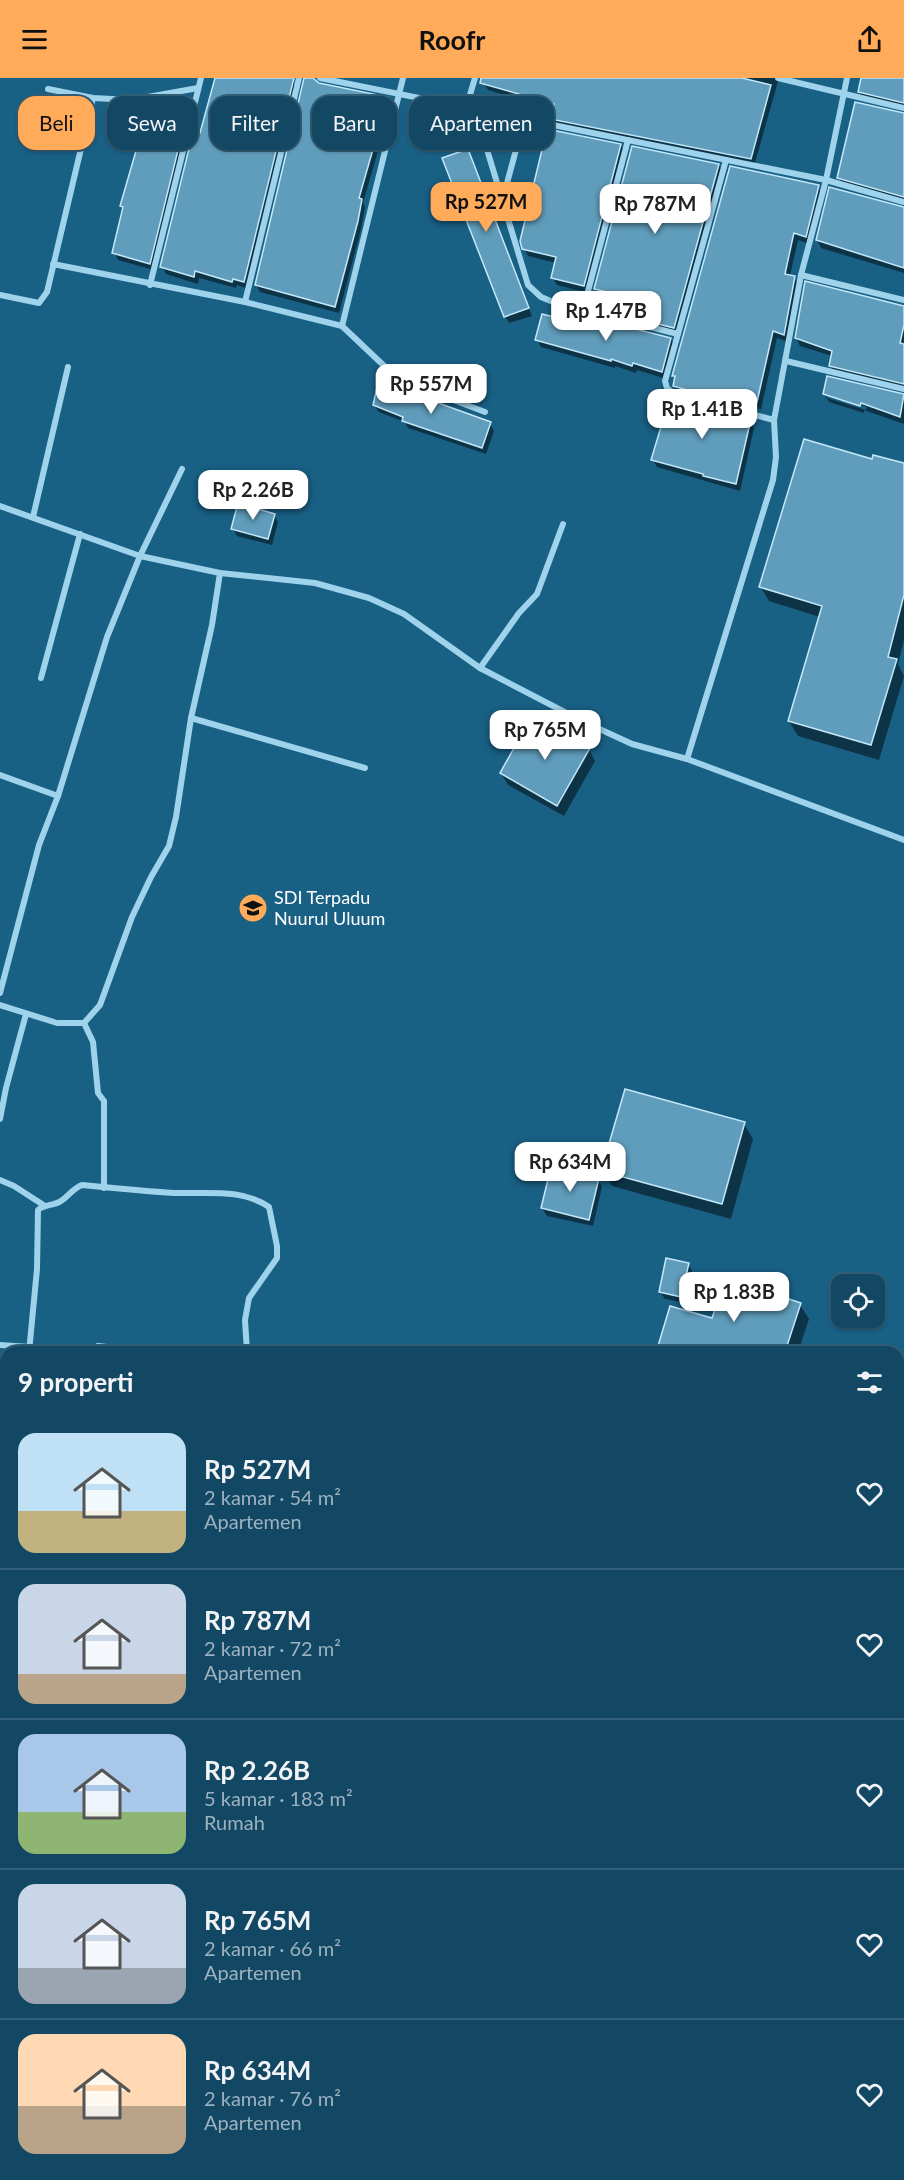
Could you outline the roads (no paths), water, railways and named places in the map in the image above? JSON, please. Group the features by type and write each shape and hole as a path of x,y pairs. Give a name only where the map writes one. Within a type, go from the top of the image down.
{"street":[{"path":"150,285 201,78"},
{"path":"245,302 299,78"},
{"path":"320,78 409,96"},
{"path":"342,326 403,78"},
{"path":"470,96 475,78"},
{"path":"778,78 904,108"},
{"path":"687,759 773,480 776,457 774,420 801,275 826,180 847,78"},
{"path":"95,98 131,100 198,87"},
{"path":"48,89 83,96"},
{"path":"554,126 826,180 904,201"},
{"path":"583,310 628,140"},
{"path":"0,296 39,303 47,292 80,150"},
{"path":"488,150 528,285 541,297 558,304 678,334"},
{"path":"502,198 516,150"},
{"path":"726,160 665,381 667,388 673,393 774,420"},
{"path":"53,264 245,302 342,326 398,379 485,412"},
{"path":"801,275 904,300"},
{"path":"786,361 904,389"},
{"path":"33,517 68,368"},
{"path":"0,993 39,845 58,796 107,637 140,556 182,469"},
{"path":"0,506 140,556 220,573 315,583 369,598 404,614 480,668 632,744 687,759 904,840"},
{"path":"480,668 519,613 537,594 563,524"},
{"path":"40,678 80,534"},
{"path":"0,1005 57,1023 84,1023 100,1005 132,917 169,846 176,816 191,718 212,625 220,573"},
{"path":"191,718 365,768"},
{"path":"0,776 58,796"},
{"path":"0,1119 26,1014"},
{"path":"84,1023 93,1042 98,1093 104,1101 104,1188"},
{"path":"0,1180 14,1186 45,1206"},
{"path":"29,1346 37,1269 37,1214 40,1207 61,1201 74,1188 82,1185 174,1193 240,1194 256,1198 269,1207 278,1258 249,1298 245,1320 247,1346"}],"place":[{"name":"SDI Terpadu Nuurul Uluum","path":"253,908"}]}
